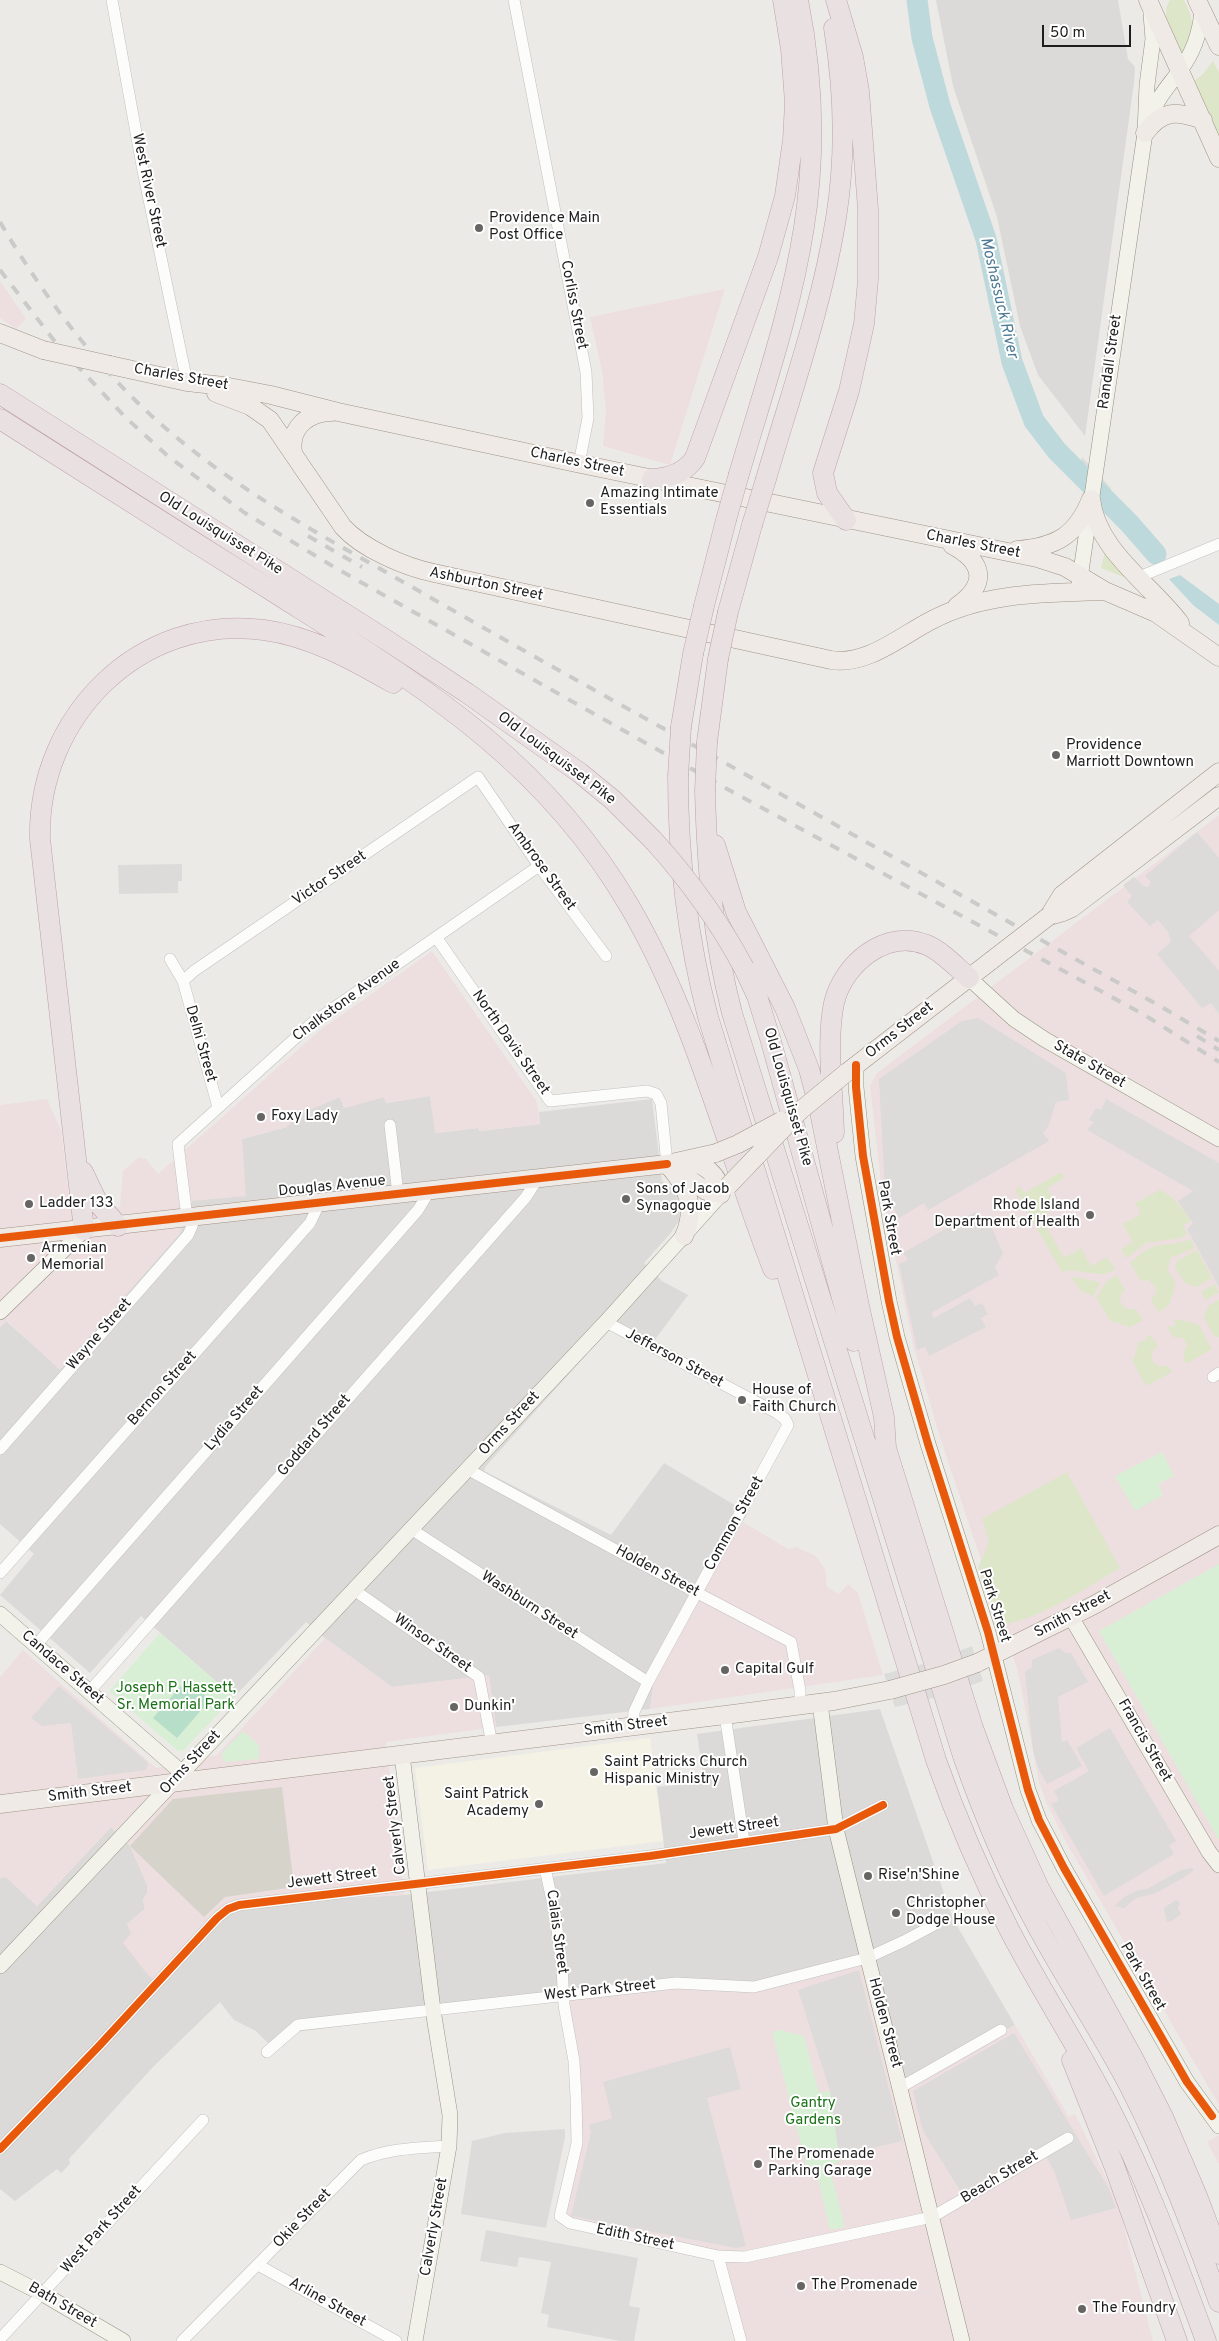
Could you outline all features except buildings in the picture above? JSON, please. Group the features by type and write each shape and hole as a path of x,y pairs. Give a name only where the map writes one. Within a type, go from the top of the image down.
{"highway":[{"path":"652,479 671,477 682,472 694,458 779,224 790,165 795,103 791,49 783,0"},
{"path":"798,0 806,48 811,98 811,162 807,205 792,290 726,520 704,606 693,654 681,727 678,776 680,844 683,888 697,974 720,1059 778,1244 820,1389 948,1794 982,1876 1097,2084 1125,2142 1176,2259 1206,2341"},
{"path":"829,0 841,87 841,147 836,217 814,311 728,612 718,659 707,742 705,791 707,857 712,906 721,962 732,1013 963,1756 992,1831 1025,1903 1061,1970 1110,2051 1141,2109 1190,2222 1219,2302"},
{"path":"836,0 853,57 859,91 868,209 868,280 864,324 849,391 823,473 827,493 846,520"},
{"name":"Old Louisquisset Pike","path":"0,394 461,689 592,783 654,841 701,897 728,939 757,996 858,1356 886,1448"},
{"name":"Old Louisquisset Pike","path":"0,419 406,677 485,736 532,779 581,835 612,878 653,948 690,1035 752,1214 820,1389"},
{"path":"84,1230 40,850 40,819 44,787 58,745 75,716 103,682 137,657 173,640 220,630 265,630 302,639 345,657 485,736"},
{"path":"705,791 714,841 732,903 785,1008 804,1056 819,1107 884,1416 886,1448 976,1735 1008,1822 1045,1901 1153,2097 1189,2176 1217,2246"},
{"path":"836,1192 831,1036 834,1003 841,984 854,966 870,952 889,943 907,941 925,944 934,949 969,978"},
{"path":"73,1142 85,1178 94,1196 108,1216 118,1226"},
{"path":"1044,1991 1115,2168 1177,2341"}],"main road":[{"path":"1148,0 1204,120 1219,158"},
{"path":"1199,6 1219,46"},
{"path":"1145,133 1158,119 1174,113 1182,113 1204,120"},
{"name":"Charles Street","path":"0,334 43,350"},
{"name":"Charles Street","path":"0,346 43,350 187,382 253,391 338,412 579,464 1056,564 1079,584 1105,591 1156,613 1219,657"},
{"name":"Ashburton Street","path":"187,382 256,410 275,427 348,532 358,540 391,558 416,569 831,660 856,660 946,613"},
{"path":"293,452 293,436 299,425 314,415 338,412"},
{"path":"1004,552 1039,548 1064,537 1079,523 1091,499"},
{"path":"1091,499 1094,517 1100,532 1171,611 1189,635"},
{"path":"940,539 970,557 978,572 978,581 972,593 946,613"},
{"path":"946,613 1000,597 1079,584"},
{"name":"Orms Street","path":"725,1190 801,1110 1049,916 1062,895 1219,772"},
{"name":"Orms Street","path":"1049,916 1072,908 1219,796"},
{"name":"Douglas Avenue","path":"0,1238 675,1162 716,1153 738,1144 801,1110"},
{"path":"675,1162 706,1191 725,1190"},
{"path":"675,1162 690,1200 690,1220 684,1236"},
{"name":"Smith Street","path":"0,1804 182,1778 402,1755 820,1703 890,1690 944,1675 994,1655 1072,1617 1219,1535"}],"street":[{"name":"West River Street","path":"112,0 143,170 187,382"},
{"name":"Corliss Street","path":"514,0 586,372 588,418 579,464"},
{"name":"Randall Street","path":"1079,584 1145,133 1146,91 1153,39 1148,0"},
{"name":"Randall Street","path":"1145,133 1156,101 1180,70 1195,46 1199,6"},
{"path":"1139,577 1219,544"},
{"name":"Ambrose Street","path":"478,777 539,866 606,956"},
{"name":"Victor Street","path":"183,981 194,971 478,777"},
{"name":"Chalkstone Avenue","path":"190,1218 178,1144 312,1023 539,866"},
{"name":"North Davis Street","path":"436,937 550,1101 647,1091 656,1094 661,1103 675,1162"},
{"name":"Delhi Street","path":"170,959 183,981 218,1107"},
{"name":"State Street","path":"969,978 1014,1018 1044,1039 1219,1139"},
{"name":"Park Street","path":"851,1069 856,1087 863,1156 895,1328 925,1435 994,1655 1020,1768 1039,1820 1064,1868 1187,2082 1217,2118"},
{"path":"390,1125 398,1194"},
{"name":"Goddard Street","path":"89,1692 526,1197 538,1178"},
{"name":"Lydia Street","path":"36,1645 418,1210 430,1190"},
{"name":"Orms Street","path":"0,1966 182,1778 354,1590 606,1322 725,1190"},
{"name":"Bernon Street","path":"0,1573 310,1223 320,1202"},
{"name":"Wayne Street","path":"0,1449 188,1235 192,1226 190,1218"},
{"path":"0,1312 84,1230"},
{"name":"Jefferson Street","path":"606,1322 777,1413 785,1419 788,1426 787,1430"},
{"name":"Common Street","path":"633,1726 634,1712 648,1682 787,1430"},
{"name":"Holden Street","path":"467,1469 791,1642 800,1690 800,1705"},
{"name":"Washburn Street","path":"411,1529 648,1682"},
{"name":"Winsor Street","path":"354,1590 479,1676 492,1744"},
{"name":"Candace Street","path":"0,1614 89,1692 182,1778"},
{"name":"Francis Street","path":"1072,1617 1209,1852 1219,1864"},
{"name":"Holden Street","path":"820,1703 836,1829 962,2341"},
{"path":"725,1715 744,1841"},
{"name":"Calverly Street","path":"402,1755 432,2010 450,2115 449,2146 415,2341"},
{"name":"Jewett Street","path":"0,2149 99,2046 217,1918 228,1909 240,1905 650,1856 836,1829 883,1805"},
{"name":"Calais Street","path":"545,1868 555,1914 564,1995"},
{"name":"West Park Street","path":"267,2052 298,2025 676,1983 754,1987 867,1958 904,1941 934,1924"},
{"name":"Edith Street","path":"564,1995 574,2061 576,2144 560,2216 570,2223 718,2256 745,2257 932,2217"},
{"path":"901,2087 1001,2030"},
{"name":"West Park Street","path":"0,2339 203,2120"},
{"name":"Beach Street","path":"932,2217 1068,2138"},
{"name":"Okie Street","path":"182,2341 362,2160 378,2153 405,2148 449,2146"},
{"path":"718,2256 741,2341"},
{"name":"Arline Street","path":"258,2265 396,2341"},
{"name":"Bath Street","path":"0,2272 43,2294 122,2341"}],"shaded area":[{"path":"936,0 1118,0 1128,59 1135,67 1134,83 1085,436 1038,375 1020,326 997,217 953,86"},
{"path":"0,281 26,319 16,329 0,318"},
{"path":"725,289 670,465 603,446 606,411 602,371 590,317"},
{"path":"1219,815 1219,2105 1066,1842 1046,1802 1039,1782 1018,1672 938,1431 913,1344 882,1192 870,1086 877,1073"},
{"path":"1197,832 1219,858 1219,910 1189,936 1219,971 1219,1014 1211,1003 1202,1008 1157,954 1171,942 1168,932 1158,920 1150,926 1127,902 1132,896 1123,885 1134,877 1143,886 1148,887 1151,882 1145,876"},
{"path":"182,864 182,881 178,881 178,893 119,894 118,865"},
{"path":"432,951 537,1102 540,1124 479,1131 478,1128 435,1133 430,1096 386,1103 384,1097 344,1108 340,1097 290,1118 291,1123 287,1127 242,1139 246,1196 192,1201 180,1233 60,1370 7,1321 0,1327 0,1105 47,1099 61,1130 71,1212 120,1207 123,1171 139,1157 146,1159 158,1174 319,1031"},
{"path":"978,1018 1066,1073 1069,1100 1056,1102 1048,1127 1043,1133 1049,1141 928,1210 924,1203 899,1218 885,1192 879,1079 962,1021"},
{"path":"430,1096 436,1133 478,1128 480,1131 540,1124 539,1112 652,1099 662,1181 673,1189 677,1195 680,1215 679,1221 669,1235 644,1263 662,1281 688,1295 654,1341 619,1323 615,1323 486,1466 484,1471 611,1535 664,1463 748,1513 704,1588 654,1681 650,1709 496,1727 489,1676 392,1687 306,1622 234,1697 141,1616 90,1673 0,1595 34,1554 0,1524 0,1327 6,1321 60,1369 180,1233 192,1201 242,1139 287,1127 289,1118 340,1097 344,1108 384,1097 386,1103"},
{"path":"1106,1099 1219,1163 1219,1287 1187,1229 1193,1223 1178,1201 1193,1191 1087,1130 1094,1122 1089,1120 1096,1108 1101,1110"},
{"path":"975,1212 981,1222 991,1226 1003,1253 995,1267 999,1275 931,1313 934,1318 970,1298 975,1306 982,1303 988,1314 981,1318 986,1327 929,1356 925,1347 917,1350 899,1264 908,1260 903,1253"},
{"path":"743,1522 788,1549 796,1547 816,1556 825,1569 827,1587 839,1594 848,1584 858,1593 883,1675 650,1709 654,1681 704,1588"},
{"path":"325,1638 392,1687 489,1675 496,1727 386,1742 404,1895 292,1901 230,1910 159,1983 148,1975 123,1943 131,1934 127,1924 145,1909 143,1900 147,1893 147,1884 130,1846 111,1827 37,1906 6,1877 0,1878 0,1677 23,1650 156,1768 217,1755"},
{"path":"1059,1648 1065,1653 1071,1653 1088,1682 1058,1697 1062,1742 1067,1740 1082,1766 1047,1784 1039,1770 1033,1751 1025,1672 1032,1667 1032,1660"},
{"path":"59,1686 148,1763 146,1770 78,1779 71,1723 42,1726 31,1718"},
{"path":"880,1709 953,1919 1015,2025 908,2086 783,1981 678,1984 295,2032 274,2049 256,2031 234,2020 220,2002 154,2066 69,2159 70,2164 61,2173 57,2169 15,2201 0,2189 0,1878 6,1877 37,1906 111,1827 130,1846 147,1884 147,1893 143,1900 145,1909 127,1924 292,1901 404,1895 666,1863 657,1787 704,1782 697,1734"},
{"path":"1110,1728 1176,1841 1169,1846 1174,1854 1104,1896 1051,1804 1059,1800 1054,1791 1089,1771 1076,1748"},
{"name":"Saint Patrick Academy","path":"650,1738 663,1841 428,1870 415,1768"},
{"path":"282,1787 294,1887 225,1897 204,1917 130,1846 173,1799"},
{"path":"1192,1868 1194,1870 1183,1878 1156,1893 1136,1898 1124,1908 1115,1906 1124,1897 1136,1891 1147,1889 1181,1870"},
{"path":"1176,1900 1180,1903 1178,1908 1181,1914 1167,1922 1164,1908"},
{"path":"869,1959 904,2084 908,2086 1015,2025 1069,2117 1075,2114 1117,2200 1153,2341 746,2341 726,2263 563,2222 581,2144 567,1997 666,1985 747,1987"},
{"path":"859,1970 902,2141 839,2156 830,2091 798,1990"},
{"path":"1014,2033 1109,2189 1116,2208 1071,2220 1055,2173 1041,2147 961,2192 923,2131 913,2091"},
{"path":"730,2047 741,2089 707,2098 746,2246 736,2248 571,2216 591,2132 589,2125 612,2118 603,2082"},
{"path":"565,2129 565,2137 546,2228 461,2214 472,2141 505,2133"},
{"path":"1219,2135 1219,2164 1207,2142"},
{"path":"486,2230 638,2258 629,2306 640,2308 634,2341 620,2341 547,2327 549,2315 541,2313 551,2262 519,2257 517,2267 480,2261"}],"green space":[{"path":"1170,0 1184,0 1191,16 1191,33 1182,55 1167,21 1167,7"},
{"path":"1213,61 1219,72 1219,139 1194,81 1202,75"},
{"path":"1105,552 1131,580 1101,568"},
{"path":"1061,1172 1065,1178 1047,1188 1057,1206 1040,1216 1064,1258 1081,1248 1091,1266 1107,1257 1115,1270 1102,1274 1075,1271 1062,1272 1015,1190 1020,1187 1025,1193"},
{"path":"1160,1190 1165,1192 1181,1207 1191,1221 1183,1225 1187,1234 1181,1238 1146,1243 1127,1258 1121,1249 1133,1242 1123,1224 1141,1214 1135,1203"},
{"path":"1191,1239 1195,1248 1171,1258 1167,1270 1176,1283 1169,1306 1158,1312 1151,1300 1156,1293 1156,1288 1149,1280 1141,1281 1130,1263 1152,1247"},
{"path":"1197,1250 1212,1278 1197,1287 1185,1283 1175,1267 1177,1261"},
{"path":"1117,1275 1125,1290 1120,1296 1121,1304 1127,1309 1136,1309 1143,1320 1131,1327 1110,1321 1096,1297 1106,1282"},
{"path":"1070,1276 1099,1282 1100,1284 1093,1296 1081,1291"},
{"path":"1215,1284 1219,1292 1205,1300 1201,1292"},
{"path":"1219,1300 1219,1337 1214,1336 1204,1318 1208,1306"},
{"path":"1178,1319 1199,1325 1212,1349 1186,1364 1183,1357 1187,1345 1183,1338 1173,1337 1167,1326 1176,1325 1174,1321"},
{"path":"1150,1335 1158,1345 1151,1353 1153,1361 1158,1366 1168,1366 1172,1372 1146,1386 1133,1362 1139,1341 1147,1341 1146,1337"},
{"path":"1162,1452 1174,1476 1158,1484 1163,1495 1135,1511 1115,1476"},
{"path":"1067,1472 1120,1568 1046,1610 1031,1617 1000,1625 978,1568 989,1542 982,1519"},
{"path":"1219,1564 1219,1840 1099,1631"},
{"name":"Joseph P. Hassett, Sr. Memorial Park","path":"160,1633 234,1697 184,1750 178,1751 109,1691"},
{"path":"187,1679 210,1700 177,1738 153,1718"},
{"path":"243,1731 259,1745 259,1759 225,1762 222,1758 222,1753"},
{"name":"Gantry Gardens","path":"780,2030 804,2036 819,2093 830,2091 840,2162 829,2166 845,2227 830,2230 815,2166 807,2168 772,2032"}],"water":[{"path":"1180,575 1219,604 1219,625 1193,605 1169,579"}],"pier":[{"path":"1082,457 1111,488 1107,515 1078,485"},
{"path":"972,1646 983,1681 938,1697 895,1707 884,1674 931,1662"}],"waterway":[{"name":"Moshassuck River","path":"917,0 922,38 940,106 986,239 1012,362 1034,421 1057,451 1129,523 1156,554"}],"railway":[{"path":"0,222 46,294 81,340 118,383 138,403 195,452 255,495 319,534 477,624 1160,1006 1219,1041"},
{"path":"0,270 56,343 126,418 169,457 245,513 334,567 729,790 1143,1014 1219,1062"},
{"path":"308,536 362,567"},
{"path":"1197,1036 1219,1050"}],"cycle path":[{"path":"856,1065 856,1087 863,1156 897,1337 928,1444 988,1632 1028,1790 1039,1820 1064,1868 1187,2082 1212,2116"},
{"path":"0,1238 667,1164"},
{"path":"0,2149 99,2046 217,1918 228,1909 239,1905 650,1856 836,1829 883,1805"}],"place":[{"name":"Providence Main Post Office","path":"479,228"},
{"name":"Amazing Intimate Essentials","path":"590,503"},
{"name":"Providence Marriott Downtown","path":"1056,755"},
{"name":"Foxy Lady","path":"261,1117"},
{"name":"Sons of Jacob Synagogue","path":"626,1199"},
{"name":"Ladder 133","path":"29,1204"},
{"name":"Rhode Island Department of Health","path":"1090,1215"},
{"name":"Armenian Memorial","path":"31,1258"},
{"name":"House of Faith Church","path":"742,1400"},
{"name":"Capital Gulf","path":"725,1670"},
{"name":"Dunkin'","path":"454,1707"},
{"name":"Saint Patricks Church Hispanic Ministry","path":"594,1772"},
{"name":"Saint Patrick Academy","path":"539,1804"},
{"name":"Rise'n'Shine","path":"868,1876"},
{"name":"Christopher Dodge House","path":"896,1913"},
{"name":"The Promenade Parking Garage","path":"758,2164"},
{"name":"The Promenade","path":"801,2286"},
{"name":"The Foundry","path":"1082,2309"}]}
